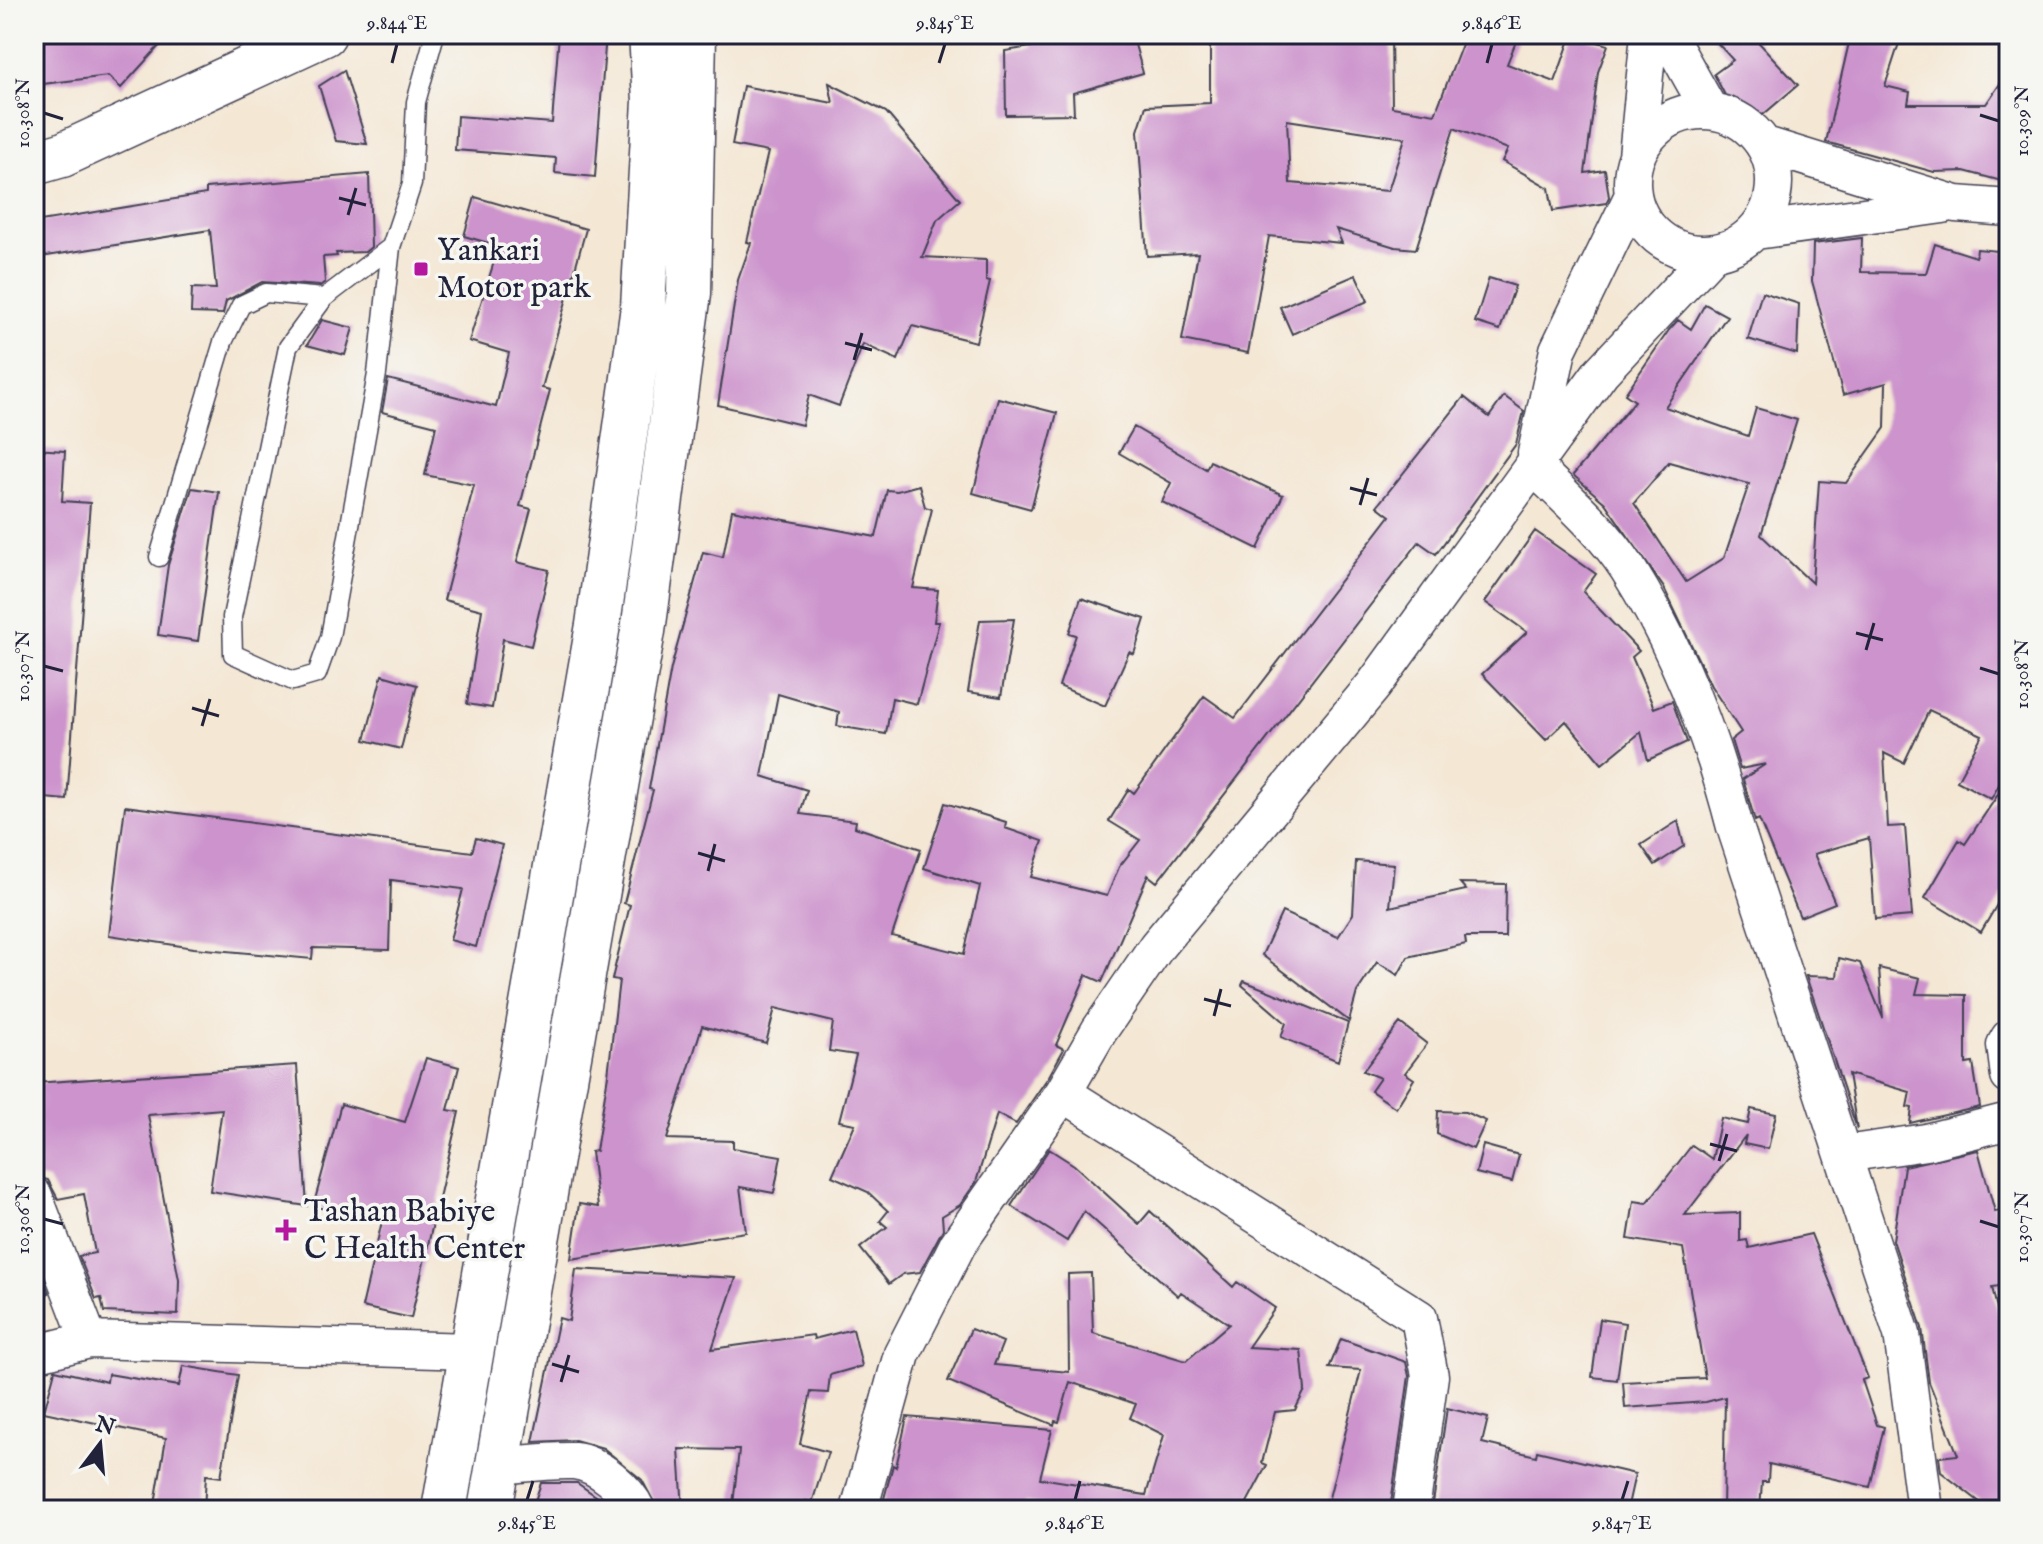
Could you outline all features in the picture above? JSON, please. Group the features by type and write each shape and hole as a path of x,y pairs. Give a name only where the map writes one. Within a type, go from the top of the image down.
{"street":[{"path":"34,163 62,155 324,34"},
{"path":"444,1510 598,625 643,307 655,101 651,34"},
{"path":"490,1510 647,600 689,293 694,34"},
{"path":"1533,466 1558,350 1633,195 1649,34"},
{"path":"1667,34 1710,111"},
{"path":"1633,195 1639,215 1651,231 1667,243 1689,252 1713,253 1736,246 1756,231 1769,211 1775,189 1774,166 1765,145 1741,122 1710,111 1671,118 1656,128 1637,156"},
{"path":"1765,145 1956,204"},
{"path":"1756,231 1956,204 2009,208"},
{"path":"859,1510 902,1354 958,1244 1063,1093 1099,1031 1157,946 1374,685 1601,372 1713,253"},
{"path":"1533,466 1598,530 1628,568 1669,644 1721,772 1735,827 1902,1334 1925,1510"},
{"path":"2009,1038 2005,1045 2009,1076"},
{"path":"1063,1093 1419,1318 1430,1376 1411,1510"},
{"path":"1845,1154 1926,1142 2009,1121"},
{"path":"34,1196 89,1340"},
{"path":"34,1354 89,1340 472,1351"},
{"path":"498,1466 578,1461 611,1479 631,1497 637,1510"}],"lane":[{"path":"391,247 324,298 288,347 232,617 233,654 293,681 317,674 330,637 377,374 391,247 412,184 416,102 435,34"},
{"path":"159,557 223,342 241,305 266,293 324,298"}],"building":[{"path":"34,34 170,34 121,88 108,76 34,85"},
{"path":"559,34 606,34 595,177 555,173 556,158 455,150 457,116 552,123"},
{"path":"1029,34 1132,34 1143,73 1073,93 1074,114 1006,115 1005,51 1031,47"},
{"path":"1210,34 1391,34 1392,107 1435,114 1466,34 1519,34 1507,64 1555,82 1572,34 1608,45 1598,72 1585,173 1605,170 1609,197 1606,203 1553,211 1549,188 1502,161 1508,149 1454,128 1416,249 1395,247 1336,229 1342,243 1269,236 1248,353 1182,340 1198,253 1147,256 1138,131 1146,106 1210,103","holes":["1287,120 1405,138 1388,191 1290,183"]},
{"path":"1709,34 1751,34 1798,85 1751,125 1732,101 1729,103 1714,74 1733,60"},
{"path":"1851,34 1902,34 1885,86 1910,92 1908,104 1986,104 2009,71 2009,183 1964,171 1934,172 1826,142"},
{"path":"344,70 367,144 336,141 319,86"},
{"path":"829,83 886,112 960,200 937,220 922,257 986,260 986,280 990,281 976,342 912,326 898,360 863,344 839,406 809,395 802,425 718,405 738,280 751,243 747,242 768,152 732,145 743,86 833,103"},
{"path":"369,174 371,247 365,252 336,253 337,256 323,257 325,282 320,286 262,282 226,301 223,314 191,313 192,288 216,289 210,230 34,258 34,222 206,194 206,188"},
{"path":"475,197 586,229 542,388 550,390 520,506 531,509 517,562 549,570 531,646 503,639 492,708 467,704 482,610 444,600 474,485 425,475 436,426 382,412 388,379 496,407 509,353 469,341 499,246 464,236"},
{"path":"1862,238 1861,272 1926,273 1935,244 1976,257 1977,249 2009,252 2008,459 2000,459 2004,518 2009,518 2009,767 1991,799 1957,781 1982,735 1929,710 1904,763 1884,753 1888,827 1905,826 1912,916 1875,919 1869,838 1814,854 1835,903 1800,917 1759,819 1755,821 1743,779 1766,764 1740,769 1731,740 1741,732 1711,686 1664,588 1605,503 1573,475 1635,401 1625,394 1669,330 1678,320 1691,329 1705,304 1727,316 1665,407 1748,436 1756,408 1797,420 1761,535 1812,583 1819,481 1846,483 1885,428 1886,383 1843,395 1812,281 1813,244","holes":["1669,462 1749,484 1724,558 1686,582 1634,503"]},
{"path":"1356,275 1368,301 1292,334 1280,307"},
{"path":"1489,278 1515,286 1500,330 1475,322"},
{"path":"1762,292 1799,304 1797,354 1748,339"},
{"path":"322,320 353,328 345,355 307,345"},
{"path":"1504,396 1524,411 1516,444 1436,554 1419,542 1157,882 1148,875 1102,982 1086,975 1056,1045 1064,1049 1049,1076 1016,1124 997,1114 976,1182 960,1205 942,1216 943,1229 920,1272 903,1274 889,1284 860,1248 887,1227 880,1221 888,1211 868,1192 832,1176 855,1124 839,1121 856,1055 829,1051 833,1022 775,1008 766,1043 702,1026 667,1139 733,1141 733,1148 781,1156 774,1193 740,1187 746,1232 571,1259 579,1204 598,1207 591,1152 596,1151 608,1075 619,980 612,979 630,905 624,903 653,790 649,789 671,668 703,552 723,557 732,510 876,537 887,490 897,491 919,485 925,507 932,509 913,588 938,590 934,622 939,622 917,704 892,698 886,734 837,726 839,712 778,694 762,776 807,790 800,814 856,821 855,827 921,849 892,936 964,954 980,886 924,868 945,803 1006,822 1005,828 1043,841 1031,877 1107,896 1119,867 1140,840 1109,821 1129,789 1134,793 1204,696 1235,718 1390,516 1377,506 1464,397 1489,417"},
{"path":"998,398 1057,413 1031,509 973,493"},
{"path":"1134,427 1206,469 1210,461 1283,495 1258,549 1162,502 1171,483 1119,453"},
{"path":"34,449 65,451 62,501 90,503 67,800 34,797"},
{"path":"192,488 219,492 198,641 158,635 168,565"},
{"path":"1535,531 1596,574 1583,592 1639,651 1632,657 1654,708 1672,701 1687,742 1648,760 1641,732 1602,764 1566,721 1546,740 1482,674 1527,632 1485,602"},
{"path":"1081,598 1145,619 1134,654 1129,652 1105,706 1059,686 1076,635 1069,633"},
{"path":"1014,619 1001,697 968,692 980,620"},
{"path":"382,675 417,685 401,749 365,740"},
{"path":"2009,778 2009,884 1981,932 1925,898 1959,840 1965,844"},
{"path":"125,806 472,852 476,838 502,845 476,947 450,940 463,889 391,880 389,950 313,948 312,959 194,948 109,935"},
{"path":"1678,821 1684,846 1655,865 1641,845"},
{"path":"1356,861 1394,864 1390,907 1466,890 1460,883 1506,884 1505,937 1465,937 1466,944 1408,957 1398,975 1377,962 1357,992 1349,1021 1262,955 1282,912 1338,937 1353,914"},
{"path":"1839,958 1860,963 1883,1018 1879,968 1920,978 1916,994 1966,995 1966,1064 1973,1063 1980,1107 1910,1123 1912,1108 1907,1107 1910,1092 1848,1074 1857,1129 1806,976 1837,977"},
{"path":"1244,981 1348,1023 1338,1061 1281,1037 1286,1023 1242,985"},
{"path":"1400,1023 1427,1044 1405,1073 1414,1079 1396,1108 1371,1091 1380,1078 1363,1071"},
{"path":"426,1058 459,1067 448,1110 459,1112 411,1318 362,1307 383,1217 313,1207 341,1104 405,1122"},
{"path":"297,1065 307,1206 210,1191 222,1109 148,1115 179,1280 178,1315 104,1312 101,1298 96,1299 79,1256 95,1253 84,1194 58,1199 48,1180 34,1176 34,1083"},
{"path":"1751,1109 1776,1114 1768,1149 1744,1144 1746,1135 1685,1215 1740,1213 1740,1241 1747,1240 1749,1248 1811,1234 1868,1378 1862,1380 1877,1425 1884,1427 1870,1487 1769,1464 1768,1482 1762,1482 1760,1510 1723,1510 1725,1397 1706,1402 1625,1408 1623,1382 1705,1378 1683,1248 1628,1239 1634,1201 1647,1203 1692,1145 1712,1159 1721,1118 1748,1124"},
{"path":"1438,1111 1465,1112 1486,1121 1473,1149 1437,1134"},
{"path":"1483,1145 1519,1155 1512,1182 1476,1173"},
{"path":"1049,1149 1074,1165 1139,1224 1150,1211 1233,1287 1237,1282 1275,1308 1248,1347 1301,1350 1305,1390 1295,1410 1275,1412 1262,1463 1267,1465 1243,1510 1164,1510 1147,1505 1147,1510 1076,1510 1025,1502 1022,1510 881,1510 893,1465 896,1467 907,1417 1052,1430 1040,1478 1146,1495 1164,1435 1130,1418 1136,1404 1070,1382 1059,1422 1055,1421 1054,1425 948,1381 971,1329 1003,1342 994,1365 1069,1372 1068,1274 1091,1273 1093,1333 1186,1361 1229,1324 1181,1292 1178,1296 1084,1211 1067,1241 1011,1206"},
{"path":"1978,1150 1995,1212 2009,1210 2009,1240 2001,1241 2007,1285 1992,1287 2009,1361 2009,1510 1990,1510 1941,1472 1939,1457 1958,1455 1929,1382 1922,1328 1893,1240 1904,1166"},
{"path":"39,1268 49,1293 34,1300 34,1271"},
{"path":"576,1269 736,1278 712,1349 813,1335 814,1339 853,1329 862,1366 830,1375 828,1393 811,1392 800,1444 828,1452 812,1503 806,1501 803,1510 733,1505 739,1450 679,1449 683,1510 658,1510 642,1480 603,1448 575,1440 533,1442 559,1318 569,1321"},
{"path":"1600,1319 1625,1323 1617,1380 1592,1377"},
{"path":"1341,1339 1406,1362 1409,1376 1390,1510 1326,1510 1361,1370 1329,1368"},
{"path":"183,1366 238,1375 221,1477 206,1475 204,1510 154,1510 166,1438 44,1412 55,1370 107,1382 108,1374 179,1386"},
{"path":"1447,1408 1488,1418 1482,1443 1536,1456 1537,1451 1635,1474 1627,1510 1432,1510"},
{"path":"541,1483 577,1483 606,1503 581,1507 580,1510 532,1510"}],"place":[{"name":"Yankari Motor park","path":"421,269"},
{"name":"Tashan Babiye C Health Center","path":"286,1230"}]}
